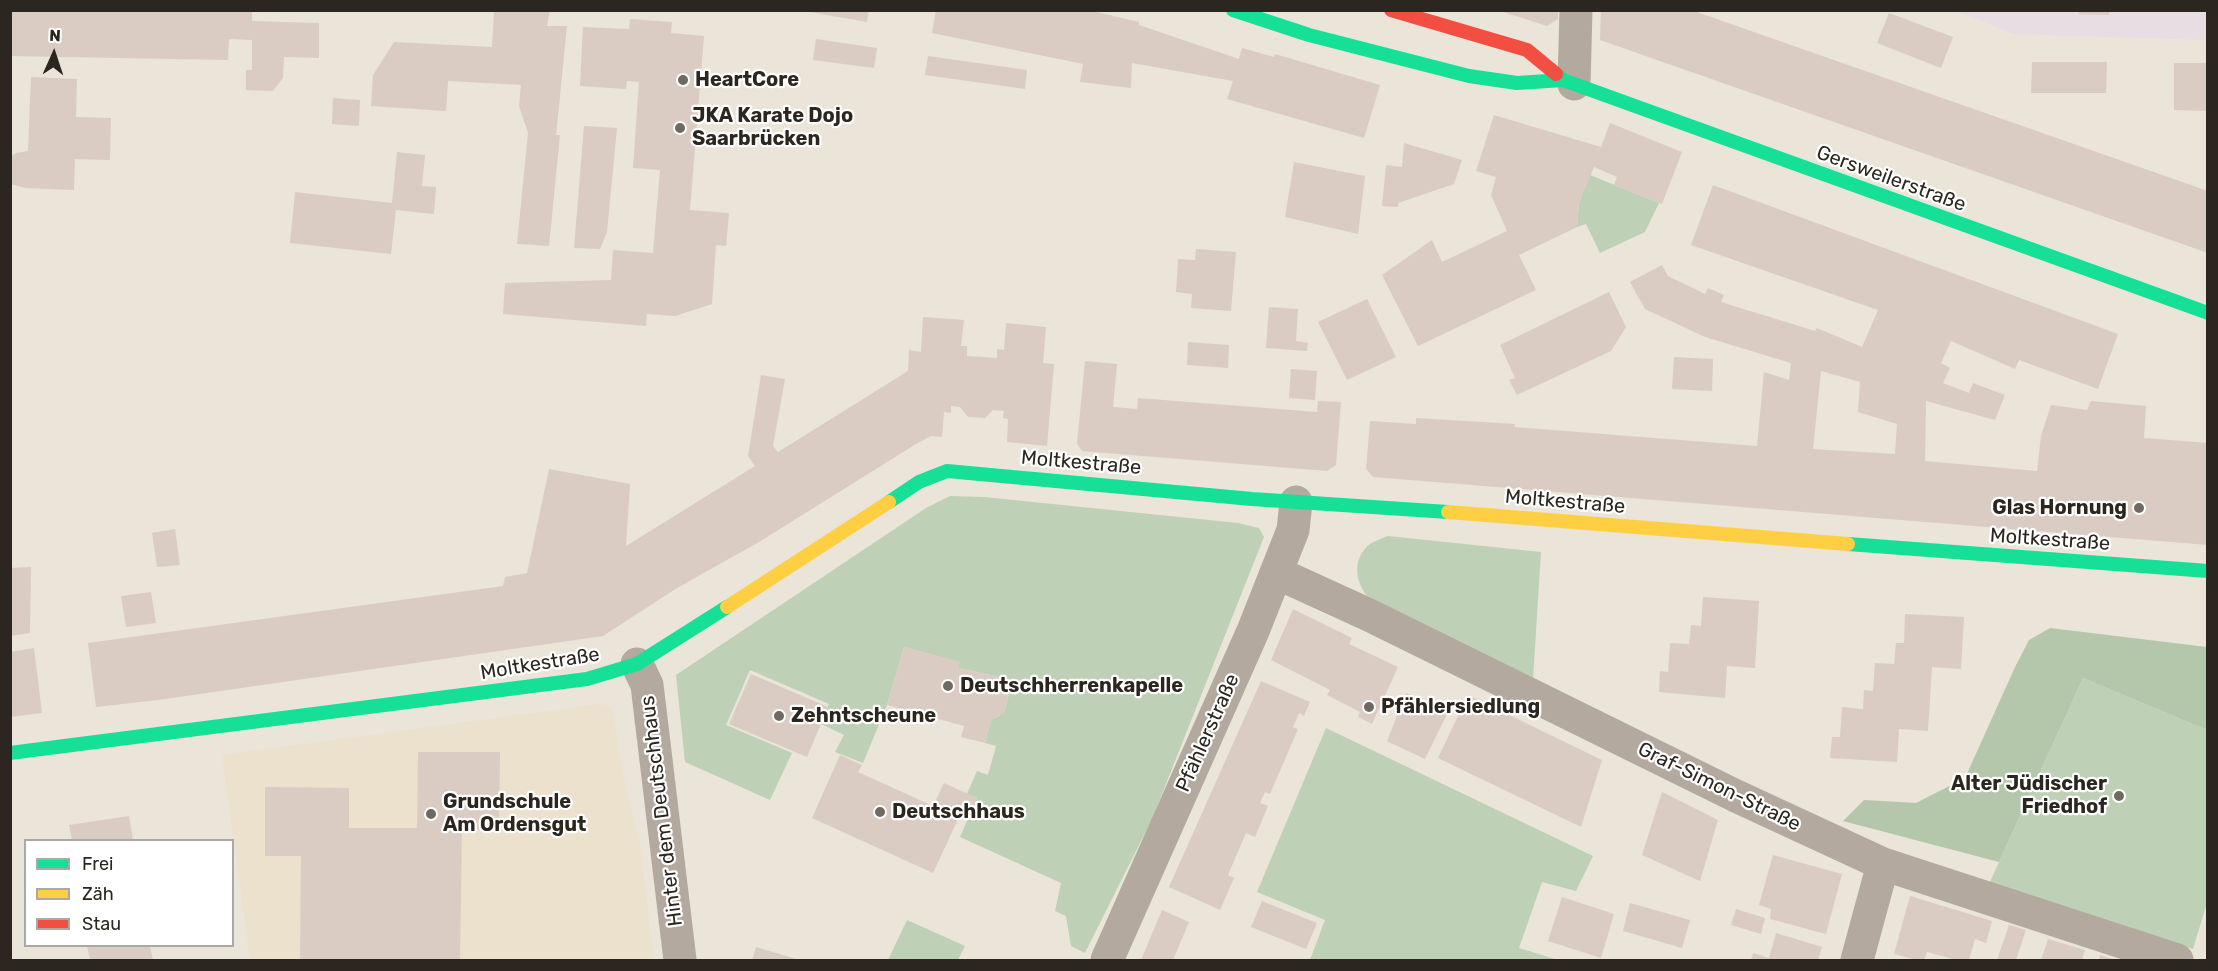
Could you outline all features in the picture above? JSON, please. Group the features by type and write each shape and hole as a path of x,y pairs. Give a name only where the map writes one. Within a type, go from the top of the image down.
{"street":[{"name":"Gersweilerstraße","path":"1233,10 1262,21 1401,60 1469,76 1517,84 1568,82"},
{"path":"1252,10 1262,21"},
{"name":"Gersweilerstraße","path":"1392,10 1527,50 1568,82 2208,313"},
{"path":"1568,82 1576,10"},
{"name":"Moltkestraße","path":"10,753 587,679 637,664 919,482 947,471 1296,502 1454,512 1622,527 2208,571"},
{"name":"Pfählerstraße","path":"1107,960 1277,573 1293,530 1296,502"},
{"name":"Graf-Simon-Straße","path":"1277,573 1369,615 1736,796 1883,864 2177,960"},
{"name":"Hinter dem Deutschhaus","path":"637,664 647,685 680,960"},
{"path":"1857,960 1883,864"}],"shaded area":[{"path":"1956,11 2207,11 2207,40 2014,34"},
{"name":"Grundschule Am Ordensgut","path":"601,704 609,706 613,712 626,790 639,839 654,960 250,960 222,755"}],"green space":[{"path":"1590,175 1659,203 1645,232 1600,253 1586,224 1577,227 1579,203"},
{"path":"950,496 984,497 1238,523 1259,528 1264,537 1152,819 1085,953 1071,946 1066,916 1055,911 1061,883 960,837 977,798 967,794 977,771 988,775 996,746 985,743 991,720 1004,713 1009,694 999,677 958,668 959,662 904,647 887,705 863,763 835,752 844,735 821,724 829,704 750,670 726,725 792,753 770,800 685,762 676,675 926,508"},
{"path":"1388,536 1541,552 1533,679 1367,596 1358,577 1360,556 1370,544"},
{"path":"2050,628 2207,647 2207,730 2083,678 1999,862 1843,821 1864,800 1916,803 1965,778 2029,640"},
{"name":"Alter Jüdischer Friedhof","path":"2083,678 2207,730 2207,903 2193,949 1989,884"},
{"path":"1326,728 1593,856 1576,891 1542,882 1519,948 1558,960 1310,960 1325,920 1257,892"},
{"path":"907,920 965,946 958,960 888,960"}],"building":[{"path":"10,10 252,10 252,21 319,23 319,58 284,57 283,78 273,91 246,90 246,70 252,70 252,40 229,39 228,60 10,56"},
{"path":"494,10 550,10 547,26 567,26 556,135 560,135 549,246 517,244 528,133 519,106 521,85 448,81 446,111 371,106 373,75 394,42 492,47"},
{"path":"798,10 869,10 867,22"},
{"path":"936,10 1088,10 1139,22 1139,25 1239,59 1242,48 1274,57 1275,54 1380,85 1364,138 1227,99 1233,81 1132,63 1131,88 1080,82 1083,64 932,33"},
{"path":"1497,10 1558,10 1558,19 1547,26"},
{"path":"1601,10 1691,10 2208,191 2208,253 1600,40"},
{"path":"2079,10 2109,10 2109,15 2079,14"},
{"path":"1889,13 1953,37 1941,68 1877,43"},
{"path":"630,19 672,22 671,33 704,36 690,210 729,213 726,246 716,245 712,304 675,316 647,314 646,326 503,314 505,283 611,280 613,250 653,253 660,170 633,168 639,82 627,81 626,89 580,86 583,27 629,29"},
{"path":"816,39 877,48 874,68 813,60"},
{"path":"928,56 1027,70 1025,89 925,75"},
{"path":"2032,62 2107,62 2106,93 2031,93"},
{"path":"2174,63 2208,63 2208,111 2174,110"},
{"path":"31,77 77,79 76,117 111,118 110,160 75,159 74,190 25,188 10,184 10,157 16,153 28,151"},
{"path":"333,98 360,100 359,126 332,124"},
{"path":"1494,115 1601,147 1610,123 1682,152 1662,204 1614,185 1617,177 1594,167 1579,203 1577,227 1519,255 1536,290 1418,346 1382,275 1432,240 1442,262 1507,231 1491,195 1496,177 1476,171"},
{"path":"584,126 617,128 607,232 600,249 574,248"},
{"path":"1404,143 1462,160 1454,184 1398,203 1398,207 1382,206 1386,165 1402,167"},
{"path":"397,152 425,155 422,186 436,187 434,214 396,210 391,254 290,243 295,192 392,203"},
{"path":"1294,162 1365,176 1358,234 1285,217"},
{"path":"1713,185 2118,334 2098,389 2019,360 2015,369 1951,341 1941,363 1950,368 1943,383 1969,393 1973,383 2005,395 1995,420 1926,401 1925,461 2037,471 2041,436 2051,405 2087,410 2091,401 2146,406 2144,438 2208,443 2208,545 1373,477 1366,469 1370,421 1416,424 1416,418 1515,424 1514,427 1757,446 1764,372 1789,380 1791,363 1705,337 1645,309 1630,282 1662,265 1668,276 1705,294 1708,288 1724,295 1721,302 1815,331 1817,328 1862,347 1878,310 1691,245","holes":["1821,371 1860,382 1858,412 1897,424 1895,454 1813,449"]},
{"path":"1196,249 1236,252 1231,311 1191,308 1192,294 1176,292 1178,259 1195,260"},
{"path":"1609,292 1626,327 1611,351 1517,395 1509,380 1515,378 1500,345"},
{"path":"1367,299 1396,357 1347,380 1318,322"},
{"path":"1269,307 1298,309 1296,341 1308,343 1307,351 1266,348"},
{"path":"923,317 964,320 961,346 967,346 967,356 997,358 997,349 1004,350 1006,323 1046,327 1043,363 1054,364 1047,446 1007,442 1008,419 1003,418 1004,411 993,410 985,418 968,417 960,407 951,406 951,413 944,412 942,437 931,436 916,444 759,542 677,588 603,636 96,707 88,643 503,586 505,577 527,573 549,469 630,484 626,546 755,466 748,456 761,375 785,379 773,446 778,452 908,371 909,350 921,352"},
{"path":"1188,342 1229,345 1228,368 1187,365"},
{"path":"1674,357 1713,359 1712,391 1672,389"},
{"path":"1085,361 1117,364 1113,407 1137,409 1138,398 1317,412 1318,401 1341,402 1336,465 1327,471 1082,451 1077,444"},
{"path":"1291,369 1317,371 1315,400 1289,398"},
{"path":"175,529 180,565 157,567 152,533"},
{"path":"31,567 30,633 10,636 10,568"},
{"path":"151,592 156,623 126,627 121,596"},
{"path":"1703,597 1759,601 1755,668 1727,666 1725,698 1659,692 1660,671 1668,672 1670,643 1689,644 1691,625 1701,626"},
{"path":"1293,609 1352,638 1349,644 1398,667 1372,724 1358,717 1360,712 1327,695 1330,690 1271,660"},
{"path":"1905,614 1964,617 1961,669 1932,667 1928,731 1899,729 1897,762 1830,758 1832,737 1840,737 1842,707 1863,709 1864,690 1873,691 1875,663 1894,664 1896,643 1904,643"},
{"name":"Deutschherrenkapelle","path":"904,647 960,662 958,668 999,677 1009,694 1004,713 991,720 985,743 961,737 964,726 887,705"},
{"path":"34,648 42,713 10,717 10,652"},
{"name":"Zehntscheune","path":"751,674 828,707 807,757 729,724"},
{"path":"1261,681 1310,702 1304,716 1299,713 1293,727 1298,729 1270,794 1265,792 1260,803 1268,806 1255,837 1246,833 1228,875 1234,878 1220,910 1169,887"},
{"path":"1406,693 1448,712 1425,759 1387,741"},
{"path":"1468,695 1602,760 1581,827 1438,758"},
{"path":"418,752 500,752 499,830 462,829 460,960 300,960 301,856 265,856 265,787 349,788 349,828 417,828"},
{"name":"Deutschhaus","path":"840,755 862,765 858,772 933,806 944,783 977,798 967,820 959,817 933,873 812,818"},
{"path":"1662,792 1718,820 1700,881 1642,855"},
{"path":"129,816 133,839 72,839 69,825"},
{"path":"1773,855 1842,874 1826,934 1770,919 1771,909 1759,905"},
{"path":"1910,896 1992,921 1986,943 1975,939 1969,960 1956,960 1927,952 1924,960 1894,954"},
{"path":"1562,897 1614,914 1601,958 1548,941"},
{"path":"1262,901 1317,923 1306,949 1251,927"},
{"path":"1630,903 1690,920 1682,948 1623,931"},
{"path":"1736,909 1765,918 1761,934 1731,925"},
{"path":"1162,910 1189,922 1173,960 1141,960"},
{"path":"2009,925 2026,930 2016,960 1997,960"},
{"path":"1776,933 1822,947 1818,960 1751,960 1753,953 1769,958"},
{"path":"2048,939 2085,950 2082,960 2041,960"},
{"path":"87,947 150,947 153,960 90,960"},
{"path":"756,947 800,960 752,960"},
{"path":"2100,955 2116,960 2099,960"}],"traffic: fast":[{"path":"1233,10 1309,35 1469,76 1517,83 1563,80"},
{"path":"1556,74 1563,80 2208,313"},
{"path":"889,502 919,482 947,471 1252,499 1448,512"},
{"path":"1848,544 2208,571"},
{"path":"10,753 587,679 637,664 727,607"}],"traffic: slow":[{"path":"727,607 889,502"},
{"path":"1448,512 1848,544"}],"traffic: jam":[{"path":"1391,10 1527,50 1556,74"}],"place":[{"name":"HeartCore","path":"683,80"},
{"name":"JKA Karate Dojo Saarbrücken","path":"680,128"},
{"name":"Glas Hornung","path":"2139,508"},
{"name":"Deutschherrenkapelle","path":"948,686"},
{"name":"Pfählersiedlung","path":"1369,707"},
{"name":"Zehntscheune","path":"779,716"},
{"name":"Alter Jüdischer Friedhof","path":"2119,796"},
{"name":"Deutschhaus","path":"880,812"},
{"name":"Grundschule Am Ordensgut","path":"431,814"}]}
